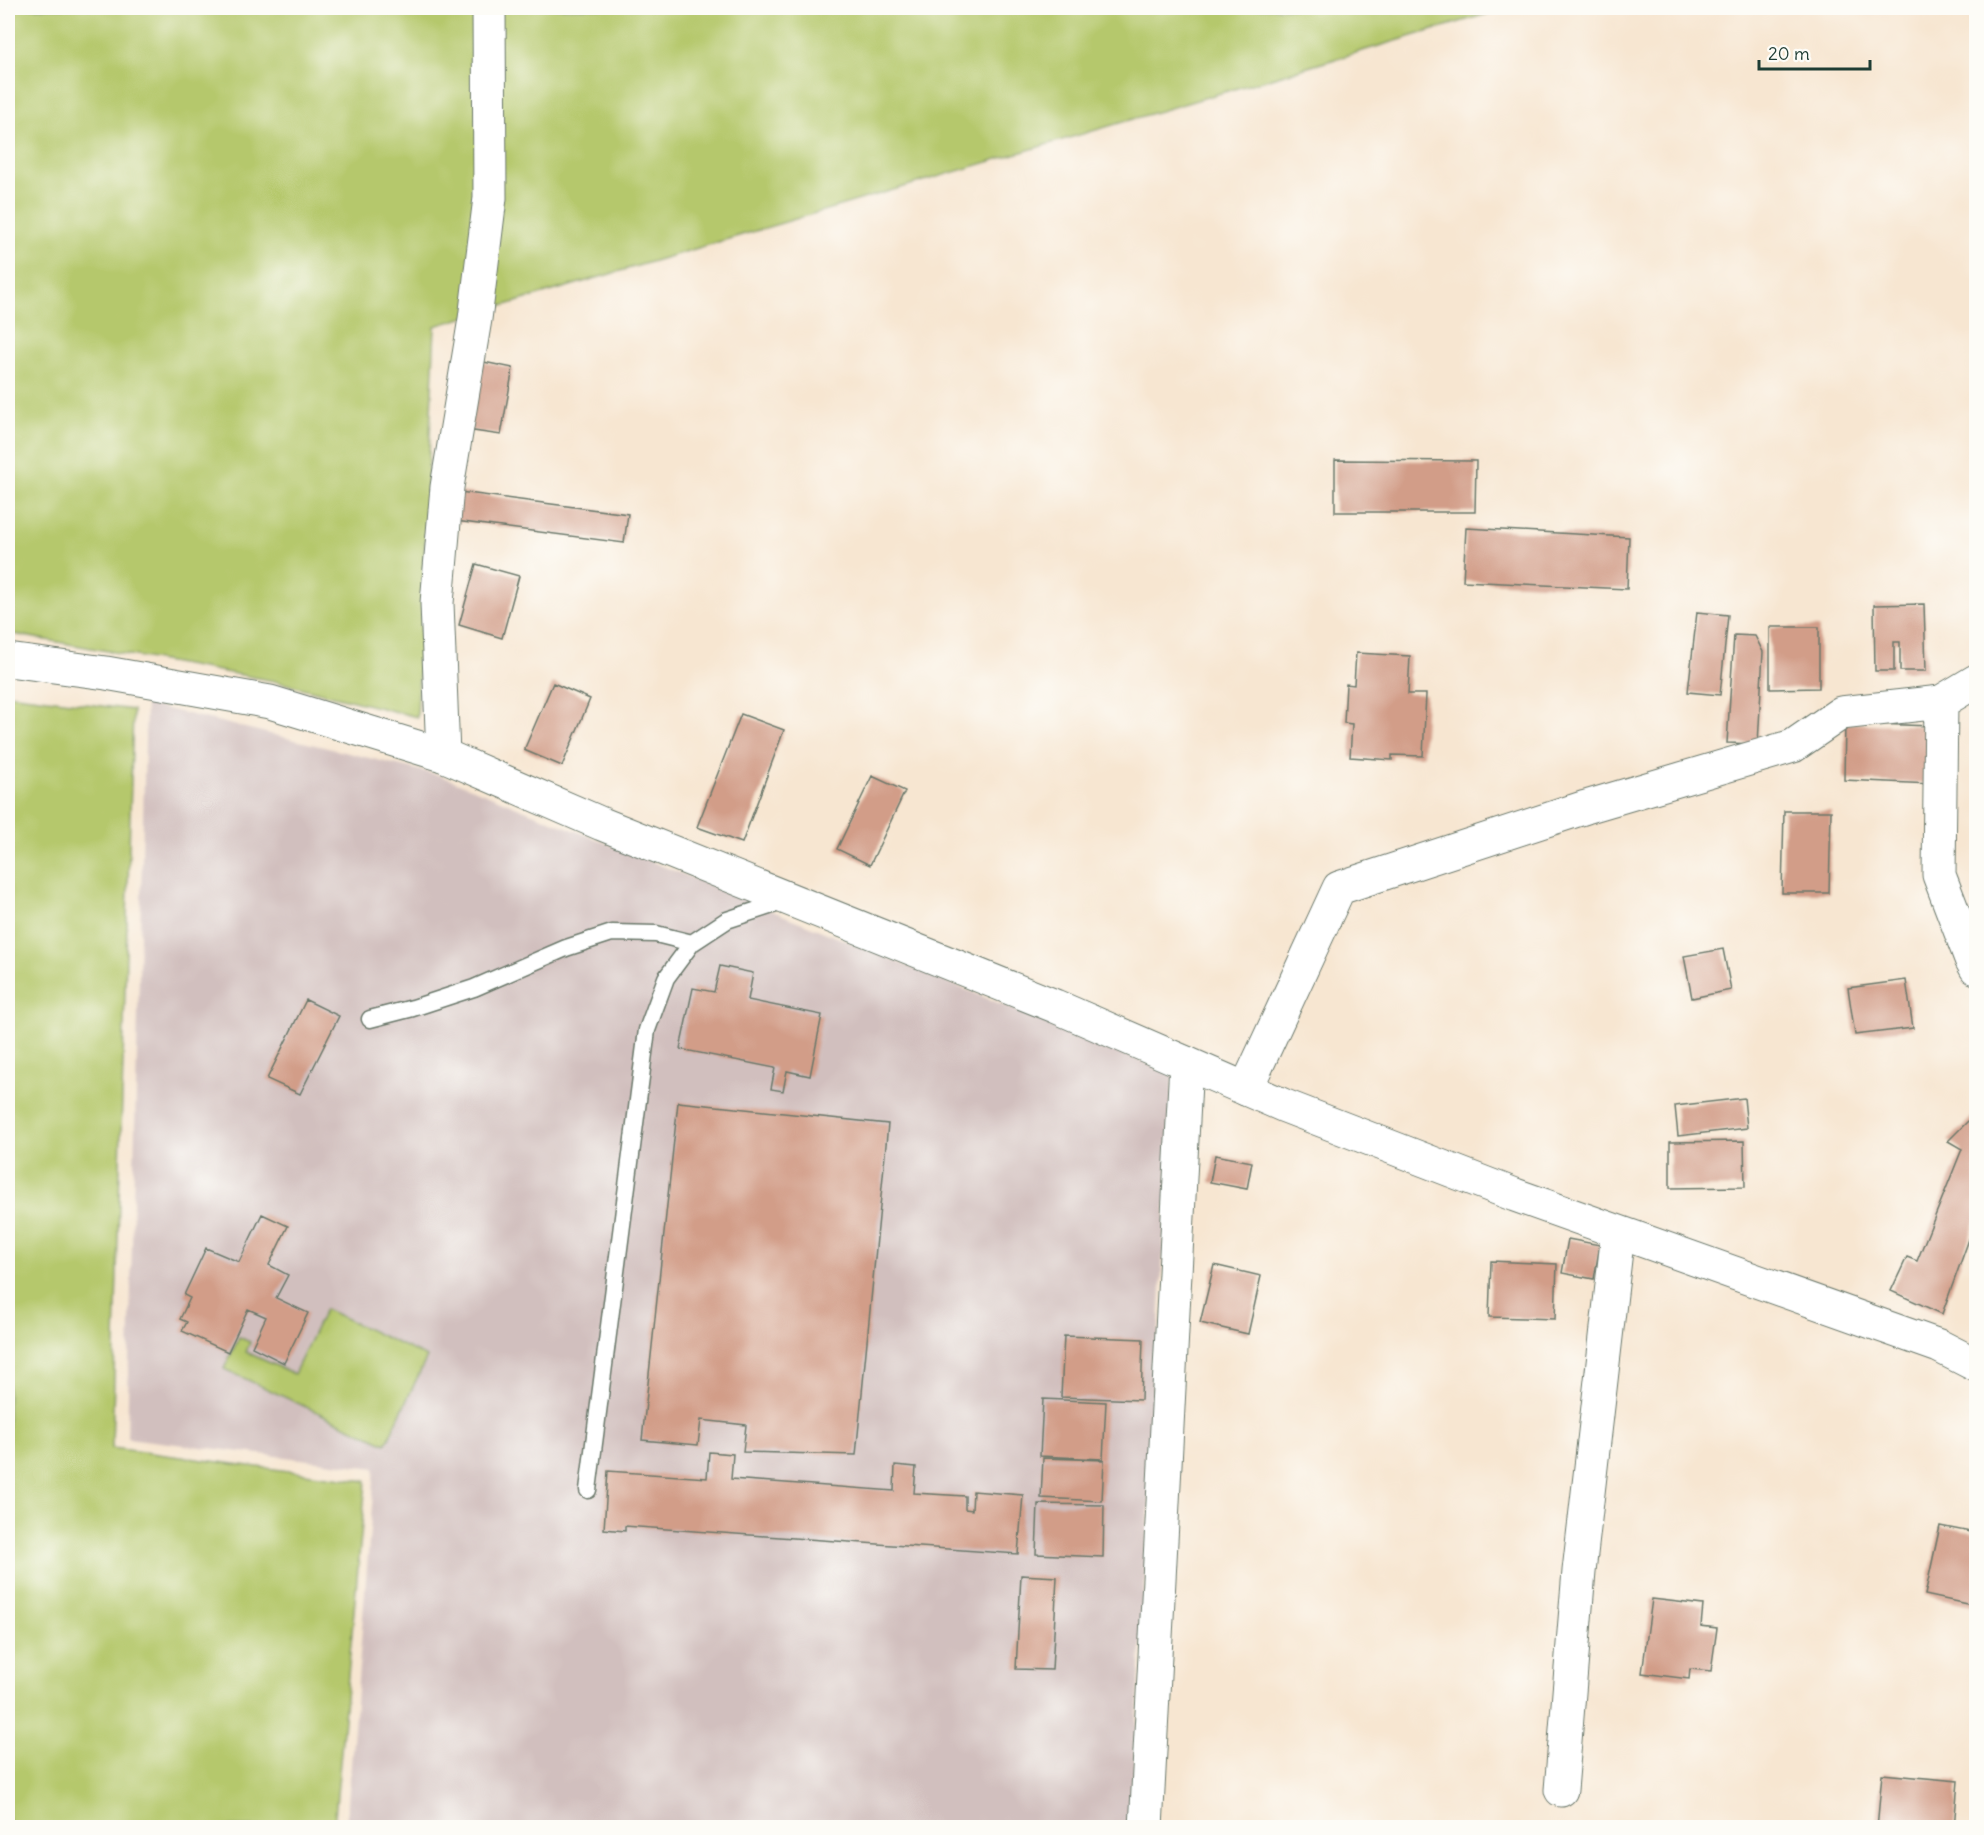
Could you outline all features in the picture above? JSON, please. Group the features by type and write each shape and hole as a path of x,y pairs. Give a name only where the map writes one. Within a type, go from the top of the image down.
{"street":[{"path":"443,755 437,603 447,487 475,319 490,198 489,8"},
{"path":"8,660 106,673 270,702 443,755 603,824 1055,1006 1296,1110 1618,1233 1939,1346 1977,1365"},
{"path":"1246,1089 1339,888 1586,807 1793,746 1841,713 1941,702 1977,681"},
{"path":"1941,702 1939,875 1971,959 1977,968"},
{"path":"1146,1827 1186,1063"},
{"path":"1561,1790 1579,1571 1618,1233"}],"lane":[{"path":"588,1490 647,1030 666,978 692,943 727,920 789,900"},
{"path":"370,1019 474,988 566,948 612,933 656,934 692,943"}],"shaded area":[{"path":"146,704 439,775 1173,1074 1131,1827 346,1827 375,1468 127,1438"}],"green space":[{"path":"8,8 1507,8 435,326 417,717 274,681 8,633"},
{"path":"8,694 133,710 112,1448 366,1481 334,1827 8,1827"},
{"path":"325,1309 427,1357 386,1444 224,1369 239,1337 250,1342 246,1352 294,1374"}],"building":[{"path":"479,361 513,368 501,435 467,430"},
{"path":"1335,460 1476,461 1475,512 1335,512"},
{"path":"452,491 628,514 624,543 448,520"},
{"path":"1466,528 1629,537 1627,589 1463,581"},
{"path":"476,564 519,576 502,638 459,625"},
{"path":"1924,604 1926,671 1900,671 1900,642 1894,642 1894,671 1875,671 1874,605"},
{"path":"1697,612 1728,615 1720,695 1688,692"},
{"path":"1770,627 1819,627 1819,688 1770,689"},
{"path":"1734,635 1755,636 1763,652 1758,744 1727,743"},
{"path":"1356,653 1410,656 1408,694 1426,694 1423,756 1392,755 1392,760 1350,757 1352,724 1344,723 1346,684 1354,685"},
{"path":"553,683 590,699 562,766 524,750"},
{"path":"741,714 784,730 742,843 697,827"},
{"path":"1845,723 1932,726 1931,784 1844,780"},
{"path":"872,776 905,791 870,865 837,849"},
{"path":"1784,811 1831,811 1829,893 1782,893"},
{"path":"1723,949 1731,990 1692,998 1684,956"},
{"path":"720,966 753,973 748,1000 822,1015 810,1076 787,1071 783,1091 771,1089 775,1068 680,1049 693,988 714,992"},
{"path":"1906,980 1913,1028 1855,1035 1848,988"},
{"path":"306,1000 339,1016 300,1094 267,1079"},
{"path":"1744,1098 1747,1128 1678,1136 1675,1106"},
{"path":"678,1102 888,1124 856,1455 743,1452 746,1425 701,1420 698,1445 642,1440"},
{"path":"1976,1113 1976,1220 1942,1314 1891,1291 1907,1257 1917,1261 1962,1149 1948,1141"},
{"path":"1744,1141 1745,1187 1670,1188 1670,1142"},
{"path":"1215,1155 1252,1162 1247,1189 1210,1182"},
{"path":"262,1214 288,1226 269,1265 288,1275 276,1298 308,1313 284,1363 252,1347 266,1317 248,1309 228,1352 182,1331 187,1322 180,1319 190,1298 184,1295 206,1248 239,1262"},
{"path":"1568,1239 1600,1245 1594,1279 1562,1273"},
{"path":"1491,1261 1557,1264 1555,1319 1489,1317"},
{"path":"1214,1265 1261,1276 1248,1334 1200,1323"},
{"path":"1064,1336 1143,1339 1141,1400 1061,1397"},
{"path":"1043,1399 1106,1402 1103,1459 1040,1456"},
{"path":"709,1452 733,1454 731,1479 894,1491 895,1465 916,1467 914,1493 965,1496 965,1509 972,1510 973,1491 1023,1495 1018,1554 625,1526 625,1531 604,1529 608,1471 707,1478"},
{"path":"1043,1458 1104,1460 1102,1501 1041,1498"},
{"path":"1038,1504 1104,1505 1103,1557 1036,1554"},
{"path":"1940,1526 1976,1533 1976,1606 1925,1595"},
{"path":"1021,1575 1057,1577 1052,1670 1016,1669"},
{"path":"1652,1599 1703,1605 1701,1626 1717,1628 1711,1671 1690,1669 1689,1679 1642,1673"},
{"path":"1882,1774 1958,1781 1954,1828 1877,1828"}]}
